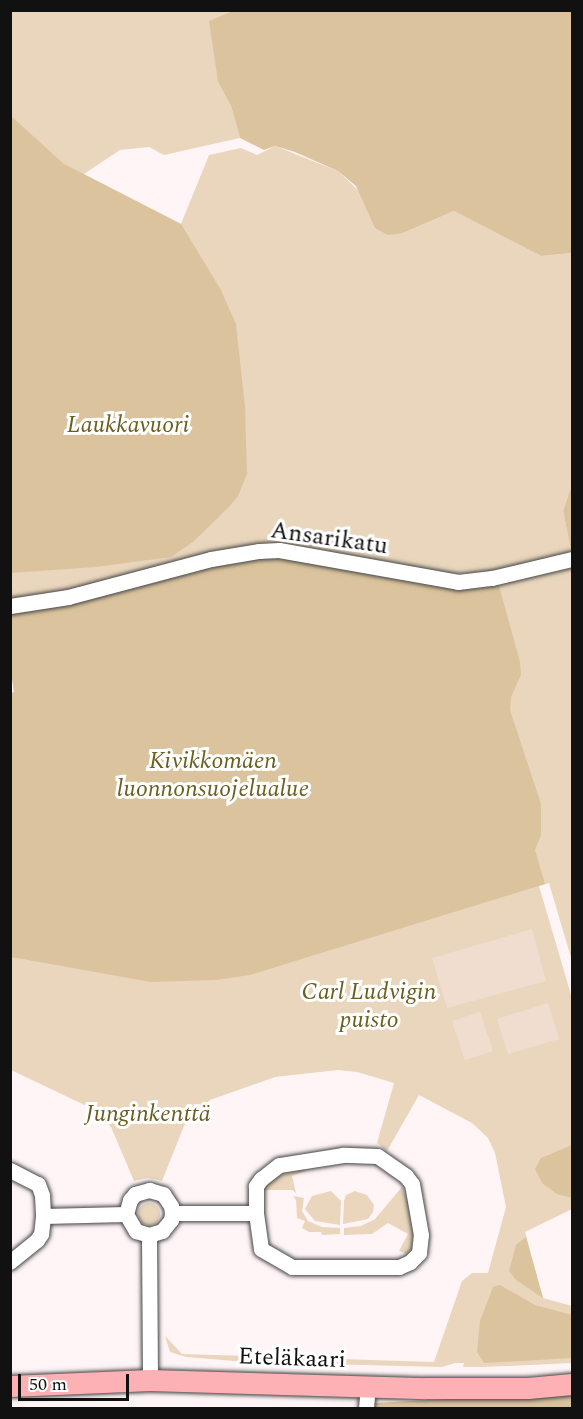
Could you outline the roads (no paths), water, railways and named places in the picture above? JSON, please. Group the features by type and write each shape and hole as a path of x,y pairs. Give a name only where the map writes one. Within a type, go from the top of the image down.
{"main road":[{"name":"Eteläkaari","path":"10,1386 150,1380 489,1388 573,1384"}],"street":[{"name":"Ansarikatu","path":"10,606 68,597 211,559 260,550 279,550 458,582 492,578 573,559"},
{"path":"343,1155 377,1156 406,1176 412,1184 421,1235 419,1253 410,1262 399,1267 287,1266 261,1249 256,1213 256,1186 279,1165 343,1155"},
{"path":"10,1170 38,1184 42,1195 43,1216 41,1234 37,1240 10,1262"},
{"path":"149,1190 156,1191 168,1199 172,1213 167,1226 156,1234 149,1235 136,1231 126,1214 130,1200 135,1194 149,1190"},
{"path":"172,1213 256,1213"},
{"path":"43,1216 126,1214"},
{"path":"149,1235 150,1380"},
{"path":"366,1408 368,1386"}],"park label":[{"name":"Laukkavuori","path":"128,426"},
{"name":"Kivikkomäen luonnonsuojelualue","path":"213,776"},
{"name":"Carl Ludvigin puisto","path":"369,1007"},
{"name":"Junginkenttä","path":"148,1115"}]}
